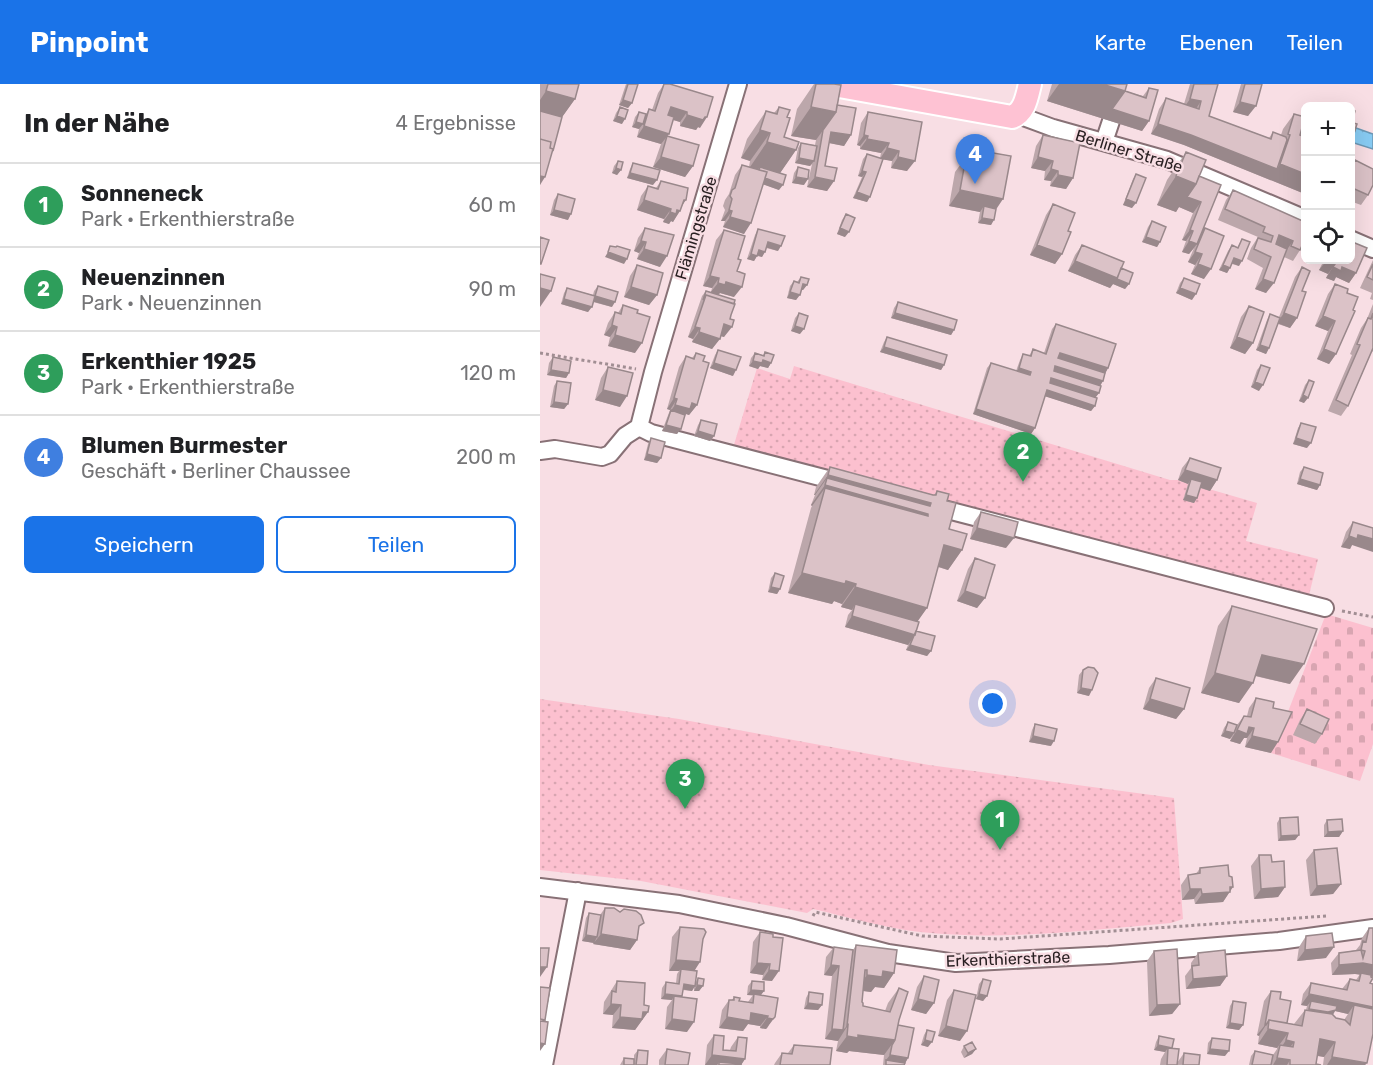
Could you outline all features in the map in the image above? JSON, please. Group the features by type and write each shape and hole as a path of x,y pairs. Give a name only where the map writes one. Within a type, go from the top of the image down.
{"main road":[{"path":"828,84 1004,117 1018,115 1030,84"}],"street":[{"name":"Flämingstraße","path":"639,427 653,372 738,84"},
{"name":"Berliner Straße","path":"1018,115 1053,128 1188,168 1301,217"},
{"path":"1104,142 1111,121"},
{"path":"1355,241 1373,249"},
{"path":"540,452 555,449 602,457 610,453 625,436 639,427 651,433 855,486"},
{"path":"912,501 1325,608"},
{"name":"Erkenthierstraße","path":"540,887 679,904 805,930 888,953 956,963 1108,955 1279,941 1373,928"},
{"path":"544,1065 578,891"}],"path":[{"path":"540,353 653,372"},
{"path":"1325,608 1373,616"},
{"path":"805,930 815,912 922,936 1000,939 1328,916"}],"green space":[{"path":"794,366 1170,480 1178,480 1257,503 1246,541 1318,559 1308,599 733,448 757,368 790,379"},
{"path":"1326,614 1373,628 1373,744 1360,781 1271,753"},
{"path":"540,699 679,719 929,765 1174,798 1183,919 1171,923 1046,934 983,935 920,932 813,909 807,913 641,881 540,870"}],"water":[{"path":"1356,128 1373,134 1373,149 1355,143"}],"building":[{"path":"548,84 579,84 575,99 546,91"},
{"path":"628,84 638,84 632,103 623,100"},
{"path":"664,84 713,97 707,117 703,120 671,107 668,115 674,117 669,134 644,126 649,109 655,111"},
{"path":"816,84 841,85 836,112 811,107"},
{"path":"1102,84 1127,84 1125,91"},
{"path":"1194,84 1218,84 1209,116 1271,139 1273,132 1286,137 1277,169 1158,124 1166,98 1199,109 1201,101 1190,99"},
{"path":"1245,84 1262,84 1256,106 1240,102"},
{"path":"1149,88 1158,90 1149,121 1112,109 1125,91 1146,98"},
{"path":"837,105 856,108 851,135 831,132 825,166 837,168 834,181 815,177 823,130 836,112"},
{"path":"620,107 628,110 625,119 617,116"},
{"path":"779,107 790,110 784,137 799,142 796,150 767,142 770,133 760,130 766,111 777,114"},
{"path":"540,111 562,117 553,151 550,148 551,142 540,139"},
{"path":"639,112 646,114 643,124 636,122"},
{"path":"868,112 922,122 915,161 898,157 899,151 887,148 889,143 867,139 868,136 864,135"},
{"path":"1294,114 1301,116 1301,172 1280,164 1290,135 1288,134"},
{"path":"1043,135 1080,143 1073,178 1058,175 1058,171 1051,169 1053,161 1038,157"},
{"path":"667,136 699,145 693,166 661,157"},
{"path":"540,139 551,142 550,148 553,149 545,177 540,176"},
{"path":"801,143 817,146 814,161 799,158"},
{"path":"976,150 1011,156 1003,199 960,190 966,157 975,159"},
{"path":"1186,152 1206,160 1196,184 1176,176"},
{"path":"867,154 883,159 870,197 857,192 866,172 862,171"},
{"path":"1355,160 1373,169 1373,185 1368,195 1355,189"},
{"path":"618,161 623,162 621,170 616,168"},
{"path":"633,163 660,170 657,180 630,173"},
{"path":"742,165 767,172 751,223 730,217 732,199 730,196"},
{"path":"760,167 786,175 783,185 765,178 767,172 759,170"},
{"path":"798,167 809,170 808,179 796,177"},
{"path":"1136,174 1146,178 1136,203 1126,199"},
{"path":"1199,176 1221,185 1197,244 1189,241 1193,231 1190,230 1201,202 1187,197"},
{"path":"661,181 688,188 686,200 676,214 670,212 671,209 644,200 648,186 658,189"},
{"path":"1233,190 1301,220 1300,250 1291,246 1293,241 1279,235 1276,244 1287,249 1274,283 1263,279 1271,257 1254,249 1258,238 1271,242 1273,236 1263,232 1265,227 1225,209"},
{"path":"558,194 575,199 571,214 554,210"},
{"path":"1053,204 1075,213 1068,231 1071,232 1062,254 1037,245"},
{"path":"984,206 996,209 994,220 982,218"},
{"path":"846,214 855,218 849,232 840,228"},
{"path":"1152,221 1166,227 1160,242 1146,237"},
{"path":"645,228 674,235 667,256 644,249 646,242 641,241"},
{"path":"1205,228 1224,236 1211,269 1198,264 1202,254 1195,252"},
{"path":"758,229 785,236 781,246 768,242 765,252 759,250 757,256 751,254"},
{"path":"724,230 745,236 737,271 745,274 742,287 726,282 725,285 718,283 719,278 710,276"},
{"path":"540,237 549,240 541,264 540,264"},
{"path":"1242,239 1250,242 1242,261 1234,258 1230,268 1223,265 1232,245 1238,248"},
{"path":"1355,243 1367,248 1356,273 1342,267 1341,271 1333,267 1335,264 1355,264"},
{"path":"1082,245 1124,262 1117,278 1075,261"},
{"path":"610,246 630,250 627,259 608,252"},
{"path":"1373,264 1373,280 1367,277"},
{"path":"637,265 663,273 657,295 631,287"},
{"path":"1302,267 1310,271 1302,291 1306,292 1297,318 1284,313"},
{"path":"1121,268 1133,273 1129,284 1117,279"},
{"path":"540,274 555,278 551,291 540,288"},
{"path":"801,277 809,279 807,285 803,284 800,295 790,292 794,281 799,283"},
{"path":"1184,278 1200,284 1196,294 1180,288"},
{"path":"1335,284 1348,289 1347,293 1358,297 1353,310 1355,311 1336,354 1324,349 1335,321 1323,316"},
{"path":"598,286 618,292 615,302 595,296"},
{"path":"567,288 595,296 592,307 564,299"},
{"path":"706,291 735,300 734,304 706,295 703,300"},
{"path":"706,295 735,304 730,319 734,320 732,327 724,324 720,339 699,332 700,328 695,327"},
{"path":"898,302 957,320 954,330 895,313"},
{"path":"623,305 650,317 642,343 615,335 617,327 612,325 615,312 621,314"},
{"path":"1249,306 1264,312 1253,343 1237,337"},
{"path":"799,313 808,316 804,329 795,326"},
{"path":"1373,313 1373,348 1348,406 1336,400 1360,345 1357,344 1368,318 1371,319"},
{"path":"1270,314 1280,318 1269,348 1260,345"},
{"path":"1056,324 1116,344 1108,368 1060,353 1058,358 1105,373 1103,381 1055,366 1054,371 1101,386 1099,393 1051,378 1050,383 1097,398 1095,406 1047,390 1035,428 976,409 991,363 1030,375 1031,372 1019,368 1023,354 1031,356 1033,349 1046,354"},
{"path":"887,337 947,355 944,365 884,347"},
{"path":"718,350 741,357 736,370 714,363"},
{"path":"765,352 774,355 771,363 763,360 762,363 753,361 755,353 764,356"},
{"path":"696,353 705,356 703,361 709,363 697,405 692,403 690,409 675,405 677,399 674,398 686,356 694,359"},
{"path":"553,357 571,361 569,373 551,370"},
{"path":"1261,365 1270,368 1263,385 1255,382"},
{"path":"608,367 633,373 627,396 603,390"},
{"path":"1309,380 1314,382 1308,398 1303,395"},
{"path":"557,381 571,383 568,404 554,402"},
{"path":"671,410 685,415 681,429 666,425"},
{"path":"701,420 717,424 714,436 698,431"},
{"path":"1301,423 1316,427 1311,443 1296,438"},
{"path":"651,438 665,442 661,458 647,454"},
{"path":"1190,458 1221,468 1217,480 1185,470"},
{"path":"830,467 933,495 936,495 937,491 949,494 947,501 956,503 949,529 967,534 962,550 944,545 927,608 855,587 856,584 846,581 845,584 802,573 825,488 928,516 928,514 825,485 827,478 930,506 931,503 828,475"},
{"path":"1304,467 1323,473 1320,485 1300,479"},
{"path":"1191,479 1202,482 1197,498 1186,495"},
{"path":"981,512 1018,522 1014,538 977,528"},
{"path":"1353,522 1373,528 1373,539 1358,535 1357,539 1349,536"},
{"path":"975,558 995,565 985,598 965,591"},
{"path":"775,573 784,576 780,589 771,587"},
{"path":"855,604 919,622 915,635 852,616"},
{"path":"1232,606 1317,629 1304,664 1262,655 1253,683 1215,673"},
{"path":"916,631 935,636 931,651 910,645"},
{"path":"1088,667 1094,668 1098,673 1092,690 1081,688 1083,670"},
{"path":"1156,678 1190,688 1184,709 1150,699"},
{"path":"1256,698 1274,702 1273,708 1292,712 1278,742 1252,736 1254,728 1249,727 1247,734 1237,730 1244,716 1251,717"},
{"path":"1307,709 1329,719 1322,734 1300,724"},
{"path":"1228,722 1237,725 1234,733 1225,731"},
{"path":"1035,724 1057,729 1054,741 1033,736"},
{"path":"1298,817 1299,835 1281,836 1280,818"},
{"path":"1342,819 1343,831 1328,832 1327,820"},
{"path":"1337,848 1341,884 1317,886 1314,850"},
{"path":"1259,855 1271,855 1272,862 1284,861 1285,887 1261,889"},
{"path":"1228,865 1233,887 1230,887 1230,892 1202,894 1201,889 1190,889 1188,875 1200,873 1200,868"},
{"path":"605,908 614,908 620,912 624,909 636,911 641,915 644,923 639,926 637,940 601,934"},
{"path":"589,913 601,915 597,937 586,935"},
{"path":"680,927 704,929 706,932 700,962 676,960"},
{"path":"1369,928 1373,928 1373,965 1363,963 1339,965 1339,953 1361,950 1363,941 1366,942"},
{"path":"760,932 783,938 779,971 769,970 770,964 757,963"},
{"path":"1332,933 1334,947 1305,950 1306,936"},
{"path":"856,945 897,950 894,973 883,971 882,977 867,975 867,970 865,970 862,1002 863,1006 890,1012 899,988 908,992 895,1040 858,1035 858,1038 847,1036"},
{"path":"834,947 853,950 843,1030 832,1029 839,966 831,965"},
{"path":"540,948 549,948 547,967 540,967"},
{"path":"1177,949 1180,1004 1157,1005 1154,951"},
{"path":"1225,950 1227,976 1193,979 1192,966 1199,965 1198,953"},
{"path":"681,969 697,971 695,986 684,984 682,996 665,994 666,982 679,984"},
{"path":"1361,973 1371,975 1373,978 1370,983 1373,984 1373,1007 1309,994 1311,983 1347,990 1350,979 1359,981"},
{"path":"924,976 939,980 934,1003 918,999"},
{"path":"698,978 704,979 703,986 697,985"},
{"path":"983,979 991,981 987,996 979,994"},
{"path":"617,981 645,983 644,1005 649,1006 648,1012 643,1012 642,1019 620,1017 621,1005 611,1004 612,991 616,992"},
{"path":"752,981 764,982 764,991 751,990"},
{"path":"540,987 550,988 545,1020 540,1019"},
{"path":"954,990 976,995 967,1031 946,1026"},
{"path":"1271,991 1281,992 1280,999 1291,1001 1287,1023 1269,1020 1265,1025"},
{"path":"809,992 823,994 822,1005 808,1003"},
{"path":"754,994 778,998 773,1019 751,1013 750,1021 727,1017 729,1000 734,1000 734,997 740,998 739,1001 753,1003"},
{"path":"674,996 697,999 694,1022 672,1019"},
{"path":"1233,1001 1246,1003 1243,1025 1230,1023"},
{"path":"1311,1001 1337,1006 1336,1010 1328,1012 1309,1009"},
{"path":"1354,1005 1373,1009 1373,1034 1367,1063 1332,1057 1335,1042 1320,1039 1316,1064 1321,1065 1290,1065 1290,1060 1277,1058 1280,1045 1293,1047 1294,1042 1286,1040 1288,1033 1268,1029 1269,1020 1302,1026 1305,1010 1332,1014 1350,1025"},
{"path":"540,1021 548,1022 545,1044 540,1043"},
{"path":"898,1025 914,1028 908,1058 890,1055"},
{"path":"927,1030 935,1032 932,1042 925,1040"},
{"path":"714,1035 724,1036 723,1050 736,1051 738,1037 747,1038 745,1059 712,1055"},
{"path":"1159,1036 1174,1039 1172,1048 1158,1045"},
{"path":"1212,1038 1230,1040 1229,1051 1210,1049"},
{"path":"972,1042 976,1049 968,1053 964,1046"},
{"path":"794,1045 832,1048 830,1065 780,1065 782,1053 792,1054"},
{"path":"1168,1048 1179,1049 1177,1065 1167,1065"},
{"path":"667,1049 690,1053 688,1065 665,1065"},
{"path":"638,1050 648,1051 647,1065 636,1065"},
{"path":"1255,1051 1273,1055 1271,1065 1252,1065"},
{"path":"1184,1053 1200,1055 1199,1065 1183,1065"},
{"path":"624,1058 634,1059 634,1065 624,1065"},
{"path":"886,1060 905,1063 904,1065 886,1065"},
{"path":"719,1062 741,1064 741,1065 719,1065"}],"place":[{"name":"Blumen Burmester","path":"975,184"},
{"name":"Neuenzinnen","path":"1023,482"},
{"name":"Erkenthier 1925","path":"685,809"},
{"name":"Sonneneck","path":"1000,850"}]}
